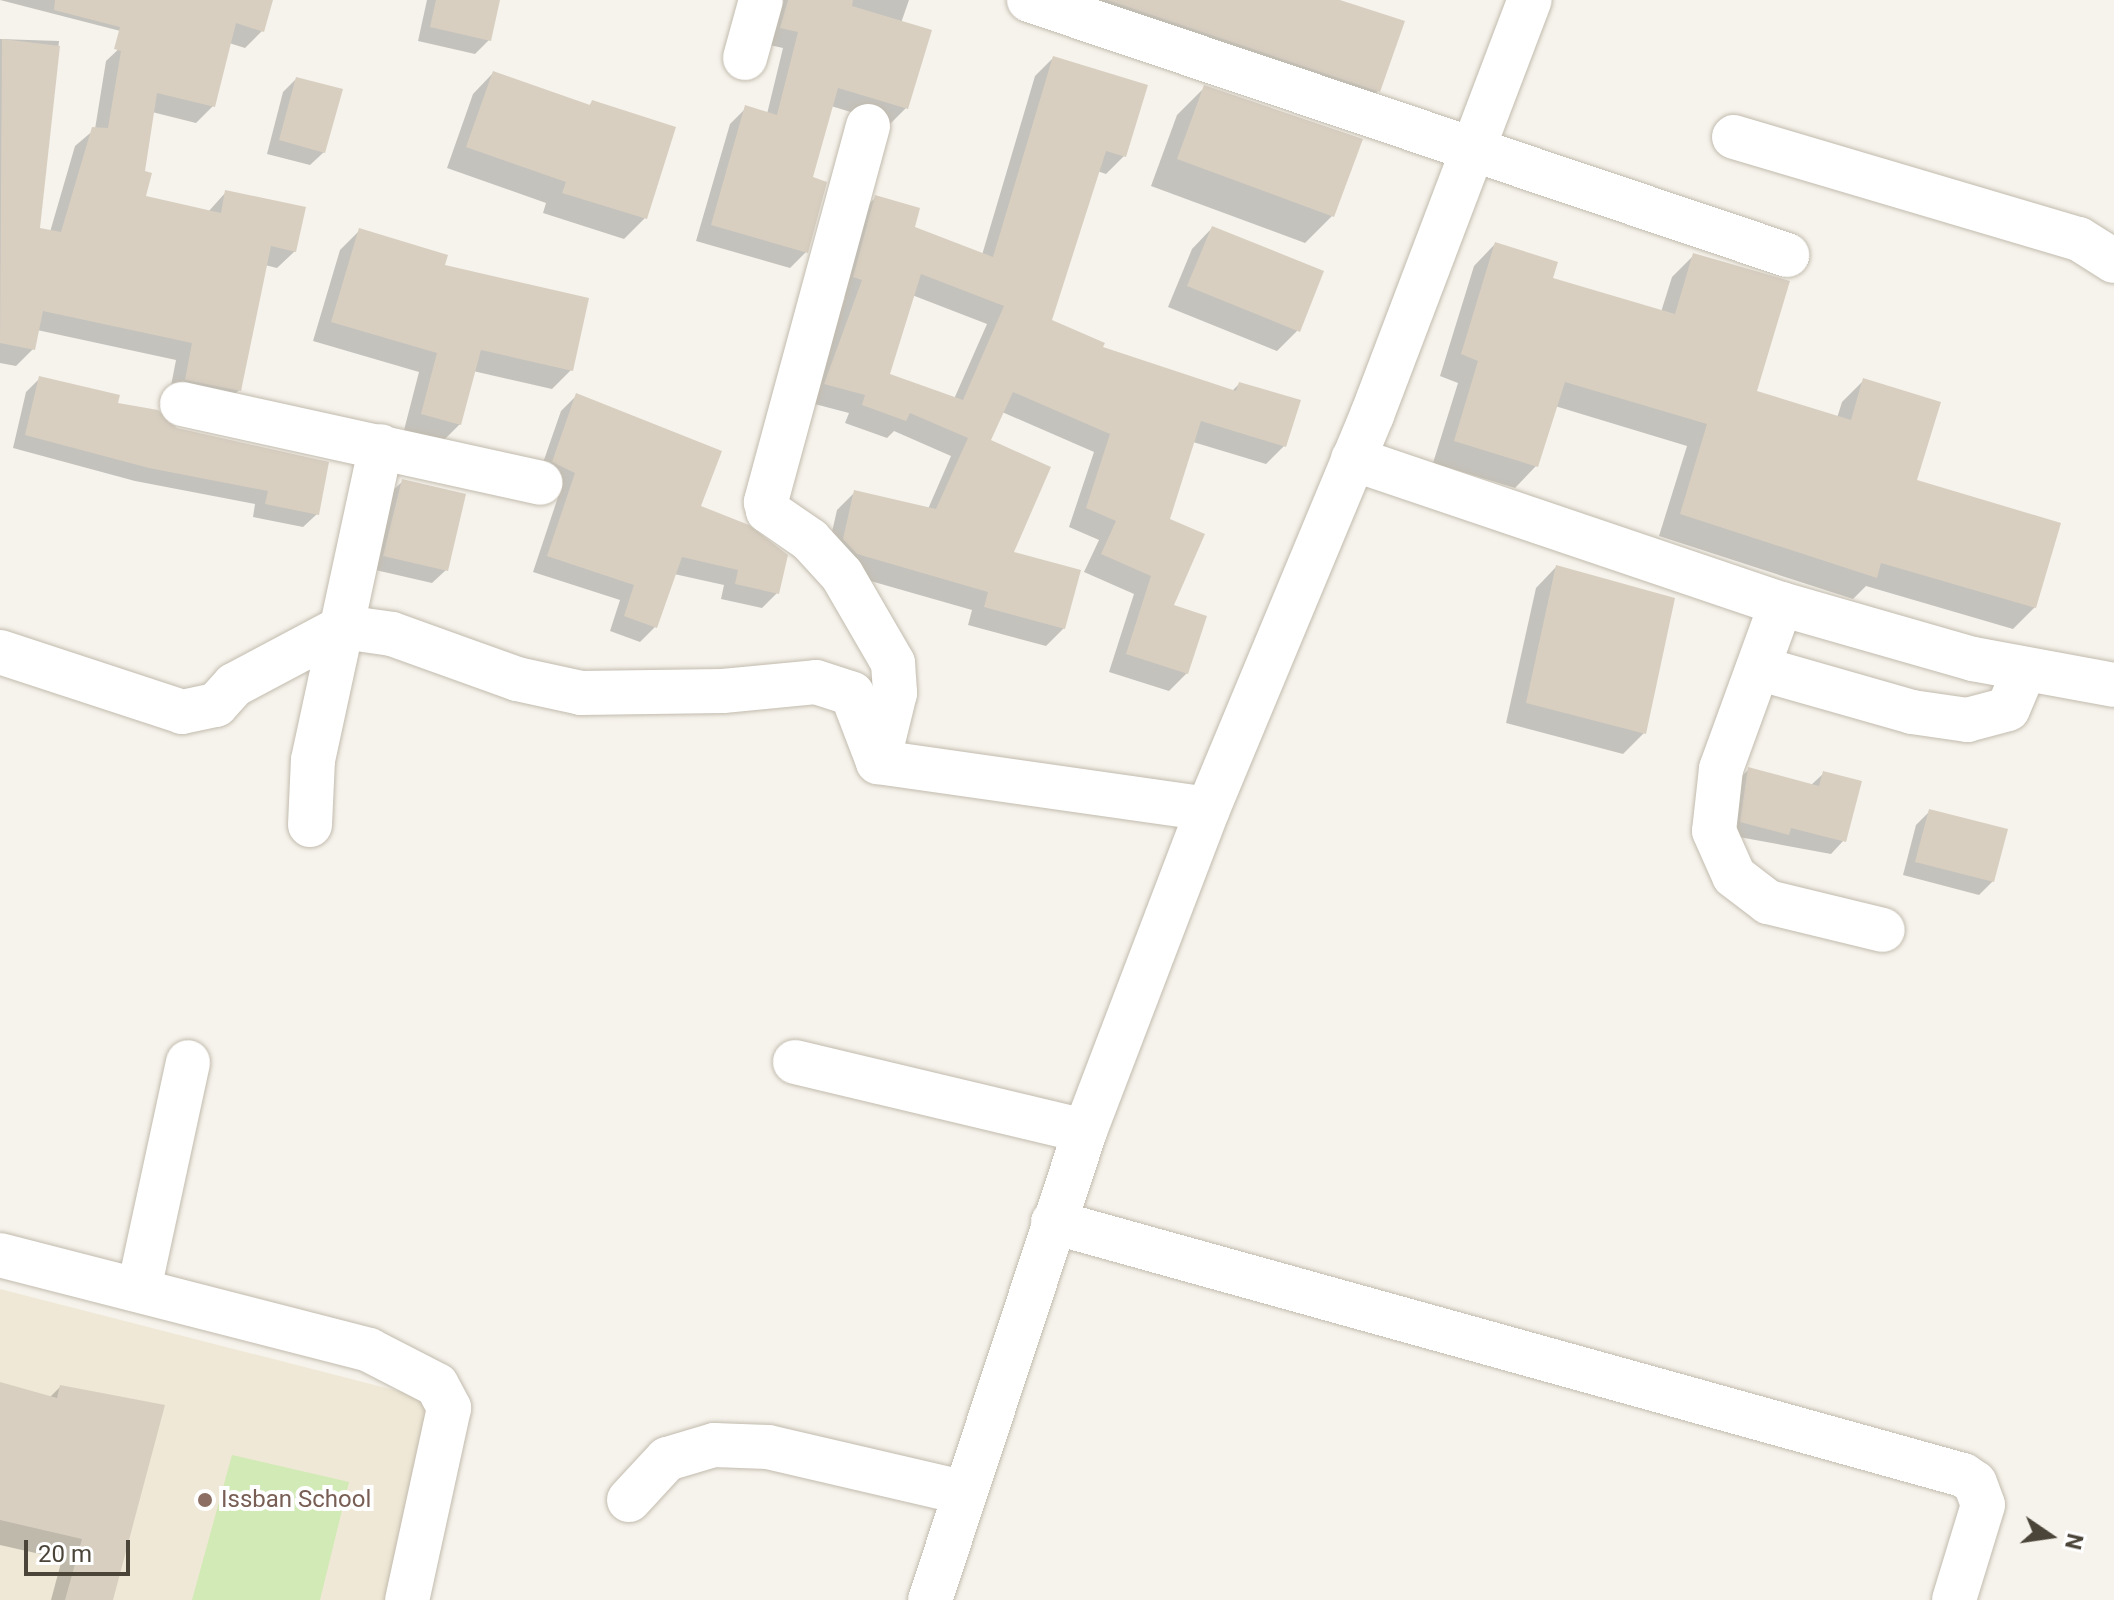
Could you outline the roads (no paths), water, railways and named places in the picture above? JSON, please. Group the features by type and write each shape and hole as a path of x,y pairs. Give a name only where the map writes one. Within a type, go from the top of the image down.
{"street":[{"path":"745,58 761,0"},
{"path":"1029,0 1041,8 1280,81 1787,255"},
{"path":"930,1600 1085,1131 1208,809 1353,459 1530,0"},
{"path":"868,126 766,502 768,511 810,540 842,575 893,663 895,693 878,762"},
{"path":"1734,137 2079,239 2114,261"},
{"path":"182,404 540,483"},
{"path":"310,825 313,760 381,446"},
{"path":"1353,459 1781,604 2024,671 2114,685"},
{"path":"1781,604 1721,769 1714,831 1734,876 1768,902 1883,930"},
{"path":"0,652 182,712 199,711 216,705 234,685 343,627 392,634 517,679 581,693 723,691 816,682 852,694 878,762"},
{"path":"1758,668 1912,712 1967,720 2008,709 2024,671"},
{"path":"878,762 1208,809"},
{"path":"139,1289 188,1062"},
{"path":"795,1062 1085,1131"},
{"path":"1053,1222 1963,1475 1975,1483 1983,1505 1954,1600"},
{"path":"0,1255 369,1350 445,1394 449,1408 407,1600"},
{"path":"629,1500 667,1459 714,1445 768,1447 965,1493"}],"place":[{"name":"Issban School","path":"205,1500"}]}
